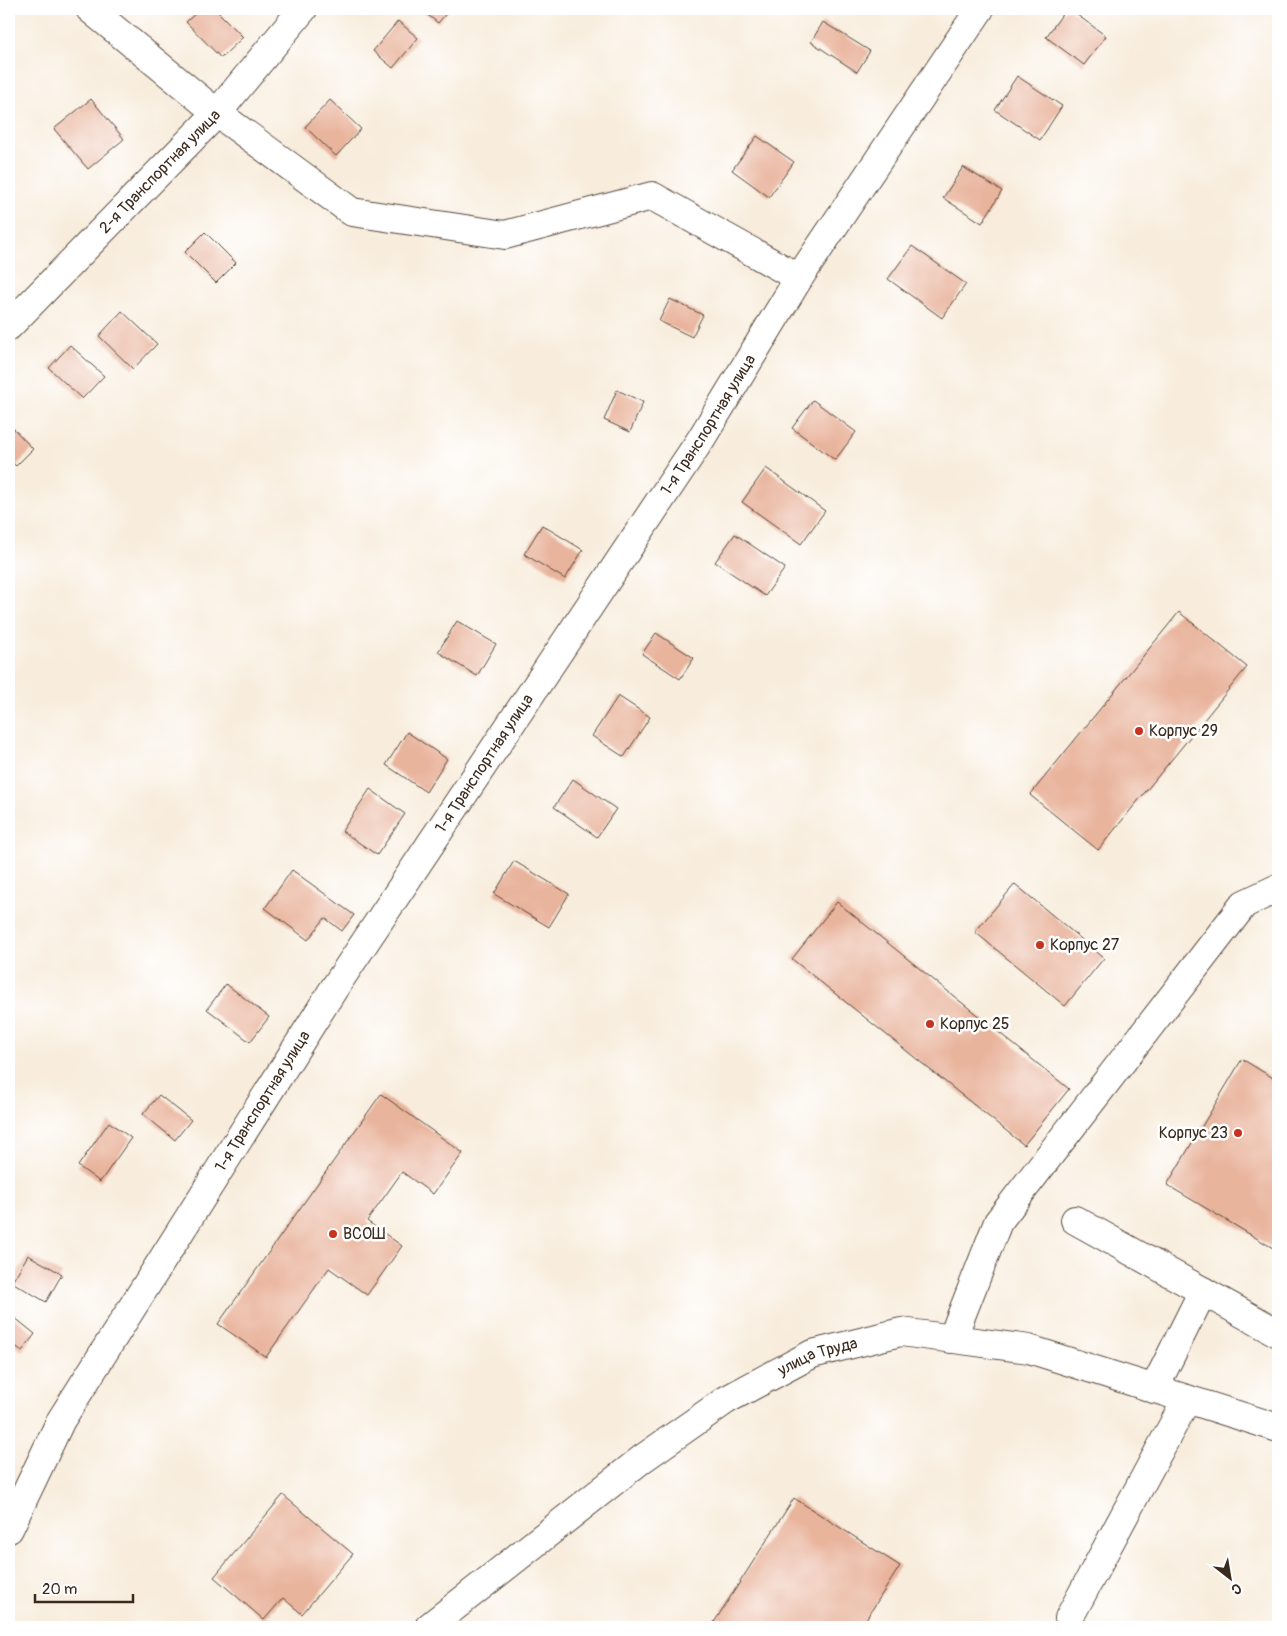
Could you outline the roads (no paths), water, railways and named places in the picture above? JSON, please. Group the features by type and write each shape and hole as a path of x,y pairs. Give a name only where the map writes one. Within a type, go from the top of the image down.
{"street":[{"path":"90,9 217,113 352,212 505,235 652,196 799,278"},
{"name":"2-я Транспортная улица","path":"9,326 217,113 303,9"},
{"name":"1-я Транспортная улица","path":"9,1529 61,1420 306,1032 702,439 799,278 980,9"},
{"path":"952,1339 998,1222 1244,904 1278,888"},
{"path":"1075,1220 1278,1332"},
{"path":"1154,1389 1204,1291"},
{"name":"улица Труда","path":"429,1627 642,1459 726,1400 812,1354 901,1332 1029,1349 1278,1428"},
{"path":"1069,1618 1187,1399"}],"place":[{"name":"Корпус 29","path":"1139,731"},
{"name":"Корпус 27","path":"1040,945"},
{"name":"Корпус 25","path":"930,1024"},
{"name":"Корпус 23","path":"1238,1133"},
{"name":"ВСОШ","path":"333,1234"}]}
